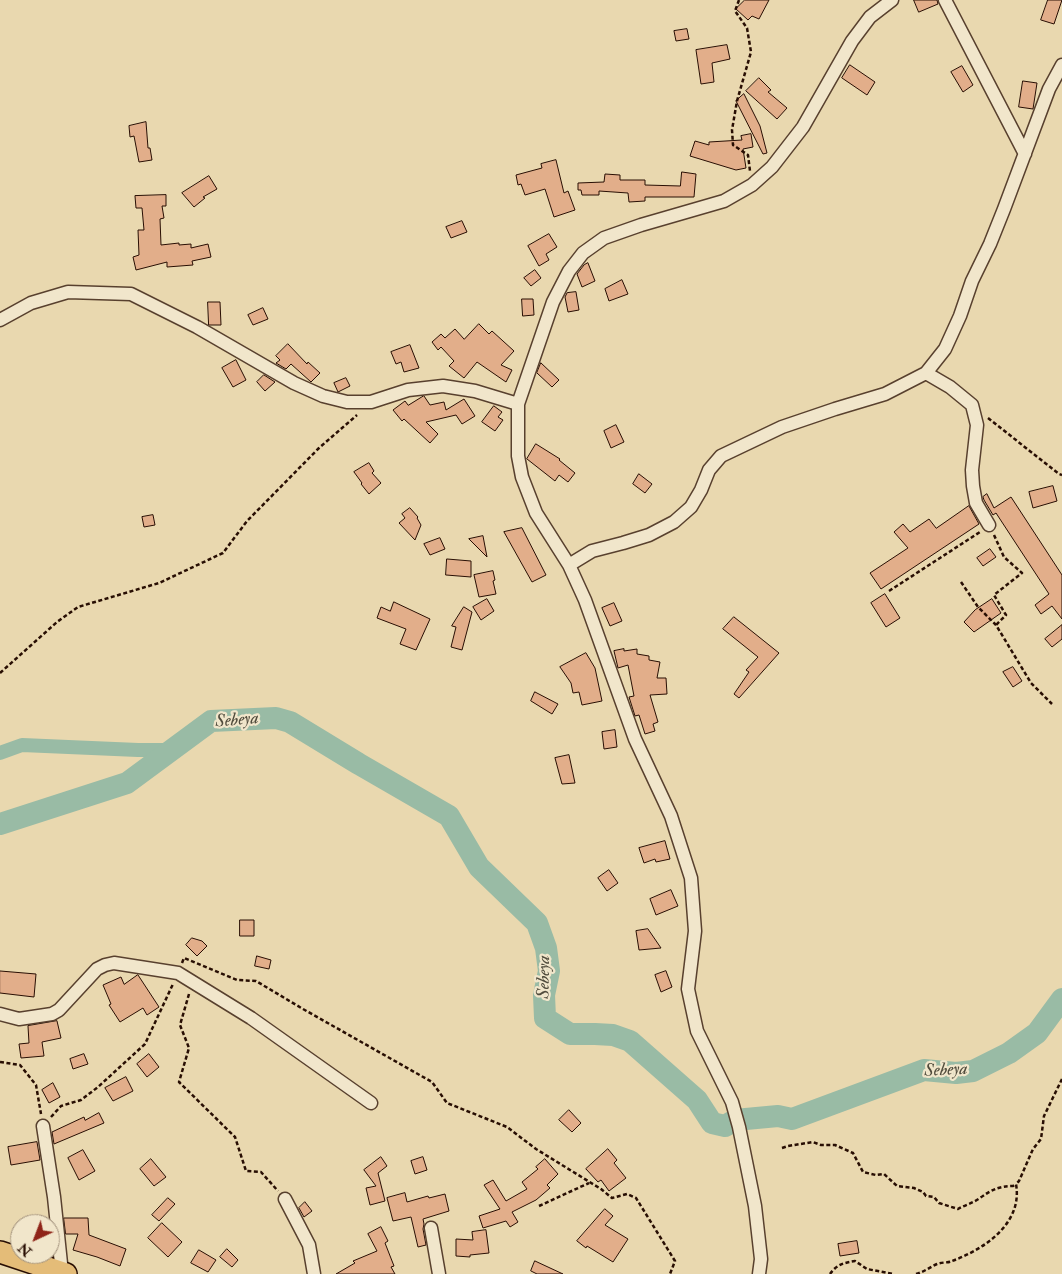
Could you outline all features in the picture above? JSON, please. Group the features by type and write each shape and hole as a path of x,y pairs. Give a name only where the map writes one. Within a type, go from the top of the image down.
{"highway":[{"path":"0,1252 64,1273"}],"street":[{"path":"759,1274 761,1259 755,1206 739,1127 732,1102 697,1031 688,989 695,931 691,878 670,816 635,739 585,600 569,565 536,513 522,477 518,456 518,404 553,302 569,271 583,254 604,238 641,225 724,201 752,185 772,168 803,127 858,33 870,17 892,0"},
{"path":"945,0 1025,154"},
{"path":"569,565 592,551 649,535 674,522 691,507 710,470 721,456 782,427 885,394 926,373 945,349 960,316 972,281 990,244 1049,89 1062,65"},
{"path":"0,320 31,304 68,292 131,294 197,327 294,383 323,396 347,402 371,402 408,390 443,386 475,391 518,404"},
{"path":"926,373 950,387 972,405 977,424 972,470 973,486 976,503 990,525"},
{"path":"0,1014 19,1019 52,1014 59,1010 97,968 105,965 114,963 178,973 251,1018 371,1103"},
{"path":"43,1126 64,1273"},
{"path":"285,1199 309,1245 314,1274"},
{"path":"431,1228 439,1274"}],"path":[{"path":"739,0 735,11 747,28 751,52 737,101 732,137 733,145 748,155 752,185"},
{"path":"0,673 57,622 78,607 159,583 223,553 254,514 319,448 371,402"},
{"path":"972,405 1062,475"},
{"path":"889,591 990,525 1004,557 1022,573 994,595 1006,615 996,625"},
{"path":"960,582 978,607 996,625 1031,683 1052,704"},
{"path":"43,1126 61,1106 80,1100 98,1087 145,1044 184,958 237,980 256,981 432,1082 447,1102 507,1127 536,1149 612,1198 627,1194 636,1198 675,1261 670,1274"},
{"path":"189,994 180,1025 188,1048 179,1082 235,1137 246,1171 261,1172 285,1199"},
{"path":"0,1062 20,1065 36,1085 43,1126"},
{"path":"782,1148 813,1142 839,1147 853,1153 863,1172 876,1175 884,1174 897,1186 914,1188 923,1192 926,1196 934,1197 939,1203 958,1209 993,1190 1016,1184 1023,1175 1031,1154 1041,1139 1044,1116 1062,1079"},
{"path":"539,1206 589,1183"},
{"path":"916,1274 937,1264 953,1261 969,1254 1008,1224 1014,1211 1017,1196 1016,1184"},
{"path":"830,1274 835,1267 842,1263 855,1261 867,1269 893,1274"}],"building":[{"path":"745,0 769,0 759,19 752,16 748,20 736,9"},
{"path":"914,0 937,0 938,4 919,12"},
{"path":"1048,0 1062,0 1054,24 1041,20"},
{"path":"687,29 689,39 676,41 674,31"},
{"path":"727,45 730,59 712,63 714,82 701,84 696,50"},
{"path":"850,65 875,82 867,95 842,78"},
{"path":"962,66 973,85 963,92 951,72"},
{"path":"759,78 771,90 768,92 787,108 777,119 746,91"},
{"path":"1023,81 1037,83 1033,109 1019,107"},
{"path":"744,94 760,126 767,153 763,154 736,101"},
{"path":"146,122 148,148 150,148 152,160 139,162 134,136 130,137 129,126"},
{"path":"751,134 753,147 743,149 746,168 736,170 690,156 695,141 709,145 709,142 742,140 741,136"},
{"path":"556,160 564,193 568,191 575,210 554,217 545,189 525,195 521,184 518,185 516,175 542,168 541,164"},
{"path":"682,172 696,174 694,197 645,197 645,201 629,202 628,193 599,191 599,195 582,195 581,190 578,190 578,183 604,182 605,174 620,175 620,180 645,180 645,185 680,186"},
{"path":"209,176 217,189 203,197 205,198 194,207 182,193"},
{"path":"166,195 166,206 162,206 164,218 160,219 161,245 191,244 191,248 208,244 211,257 192,261 193,265 167,267 167,262 136,270 133,257 139,255 138,230 144,230 142,208 136,208 135,196"},
{"path":"462,221 467,232 451,238 446,227"},
{"path":"549,234 557,247 546,254 549,260 539,266 528,246"},
{"path":"588,263 595,281 582,287 577,274"},
{"path":"535,270 541,278 531,286 524,278"},
{"path":"622,280 628,294 609,301 605,289"},
{"path":"576,292 579,310 568,312 565,297 567,293"},
{"path":"522,299 533,299 534,315 523,316"},
{"path":"208,302 220,302 221,325 209,325"},
{"path":"263,308 268,319 253,325 248,315"},
{"path":"479,324 489,334 492,331 514,351 501,365 512,370 506,382 477,362 464,378 449,366 454,361 441,347 438,350 432,342 441,334 445,338 455,329 464,339"},
{"path":"288,344 307,364 308,362 320,373 311,382 291,364 286,369 276,363 280,360 276,356"},
{"path":"410,345 419,368 404,372 401,362 396,364 391,352"},
{"path":"236,360 246,380 233,387 222,368"},
{"path":"541,363 559,380 552,387 537,373"},
{"path":"264,375 275,382 265,391 257,382"},
{"path":"346,378 350,386 338,392 334,383"},
{"path":"424,396 430,405 444,402 446,410 464,399 475,416 462,424 456,415 426,422 438,434 430,443 404,419 402,421 393,410 405,401 408,405"},
{"path":"494,406 502,412 498,417 503,420 495,431 482,422"},
{"path":"616,425 624,442 611,448 604,431"},
{"path":"536,444 560,459 575,473 568,482 559,475 555,481 527,459"},
{"path":"369,463 374,471 372,473 381,483 369,494 354,472"},
{"path":"639,474 652,484 645,493 633,484"},
{"path":"1053,486 1057,501 1033,508 1029,492"},
{"path":"987,494 994,508 1011,497 1062,575 1062,619 1052,606 1041,614 1035,605 1049,594 996,513 993,515 983,497"},
{"path":"969,506 979,524 881,589 870,573 908,548 894,532 903,524 910,532 929,519 936,528"},
{"path":"410,508 418,517 421,525 415,540 399,523 405,518 402,514"},
{"path":"153,515 155,525 144,527 142,517"},
{"path":"522,528 546,575 532,582 504,532"},
{"path":"483,536 487,557 469,539"},
{"path":"440,538 445,549 430,555 424,544"},
{"path":"990,549 996,557 983,566 977,558"},
{"path":"447,559 471,561 471,577 446,575"},
{"path":"493,571 496,594 479,597 474,575"},
{"path":"885,594 900,618 886,627 871,603"},
{"path":"487,599 494,611 481,620 473,607"},
{"path":"992,599 1001,613 974,632 964,622 975,610"},
{"path":"394,602 430,619 416,650 400,644 406,629 377,618 381,607 390,611"},
{"path":"614,603 622,621 610,626 602,608"},
{"path":"464,607 472,612 462,650 451,647 456,627 452,626"},
{"path":"734,617 779,653 739,698 734,694 749,672 746,670 758,657 723,629"},
{"path":"1062,625 1062,639 1052,647 1045,639"},
{"path":"624,649 624,651 637,649 637,654 649,656 649,660 660,662 657,678 666,678 667,694 650,695 658,722 653,724 655,731 645,734 639,715 635,716 629,697 634,696 628,665 618,668 614,651"},
{"path":"586,653 595,668 602,701 582,705 579,692 573,693 571,683 560,667"},
{"path":"1013,667 1022,681 1013,687 1003,672"},
{"path":"535,692 558,704 552,714 531,701"},
{"path":"615,730 617,747 604,749 602,732"},
{"path":"569,755 575,783 562,784 555,758"},
{"path":"665,841 670,859 656,862 655,859 644,863 639,848"},
{"path":"609,870 618,883 607,891 598,878"},
{"path":"671,890 678,906 656,915 650,899"},
{"path":"240,920 254,920 254,936 240,936"},
{"path":"648,929 661,948 639,950 636,931"},
{"path":"192,938 202,941 207,946 197,956 186,945"},
{"path":"257,956 271,960 269,969 255,966"},
{"path":"0,971 36,974 34,997 0,993"},
{"path":"666,971 672,987 661,992 655,975"},
{"path":"138,975 159,1007 147,1015 143,1008 120,1022 109,1005 111,1004 103,985 121,977 124,984"},
{"path":"57,1021 61,1038 42,1042 44,1056 21,1058 19,1044 29,1043 28,1026"},
{"path":"84,1054 88,1064 73,1069 70,1059"},
{"path":"149,1054 159,1067 147,1077 137,1064"},
{"path":"126,1077 133,1091 113,1101 105,1088"},
{"path":"53,1083 60,1097 49,1103 42,1090"},
{"path":"569,1110 581,1123 572,1132 559,1120"},
{"path":"99,1113 104,1123 54,1144 52,1132 84,1117 85,1120"},
{"path":"37,1142 40,1160 11,1165 8,1147"},
{"path":"608,1149 617,1160 614,1163 626,1178 609,1191 601,1180 598,1182 586,1169"},
{"path":"83,1150 95,1171 79,1180 68,1158"},
{"path":"381,1157 387,1166 378,1173 385,1201 370,1205 366,1188 376,1186 364,1170"},
{"path":"423,1157 427,1170 415,1174 411,1161"},
{"path":"151,1159 166,1177 154,1186 140,1169"},
{"path":"545,1159 558,1174 547,1185 550,1188 536,1200 512,1212 518,1222 510,1227 506,1221 483,1228 479,1216 500,1209 484,1185 493,1180 506,1201 527,1189 522,1182 538,1169 536,1167"},
{"path":"405,1193 407,1202 428,1196 429,1198 445,1194 449,1211 423,1219 426,1245 418,1247 411,1217 393,1221 387,1198"},
{"path":"168,1198 175,1204 159,1221 152,1215"},
{"path":"305,1202 312,1211 304,1217 299,1208"},
{"path":"605,1209 613,1216 605,1225 628,1239 613,1262 587,1246 586,1248 577,1241"},
{"path":"64,1218 88,1218 89,1235 126,1249 120,1266 73,1250 78,1234 66,1234"},
{"path":"162,1223 182,1242 168,1257 148,1238"},
{"path":"381,1227 388,1241 385,1243 394,1266 391,1267 395,1274 336,1274 355,1263 353,1261 377,1251 368,1234"},
{"path":"486,1230 489,1253 470,1255 470,1257 456,1256 456,1239 473,1240 472,1232"},
{"path":"857,1241 859,1253 840,1256 838,1244"},
{"path":"227,1249 238,1260 232,1267 220,1257"},
{"path":"199,1250 216,1260 208,1272 191,1263"},
{"path":"535,1261 563,1274 537,1274 531,1271"}],"waterway":[{"name":"Sebeya","path":"0,824 127,783 211,721 276,718 290,722 449,816 479,867 537,923 546,948 549,971 544,995 545,1018 570,1034 613,1035 630,1041 697,1100 712,1123 725,1126 735,1120 778,1116 792,1119 924,1070 956,1073 973,1071 1009,1053 1037,1033 1062,999"},
{"path":"0,753 22,745 170,750"}]}
